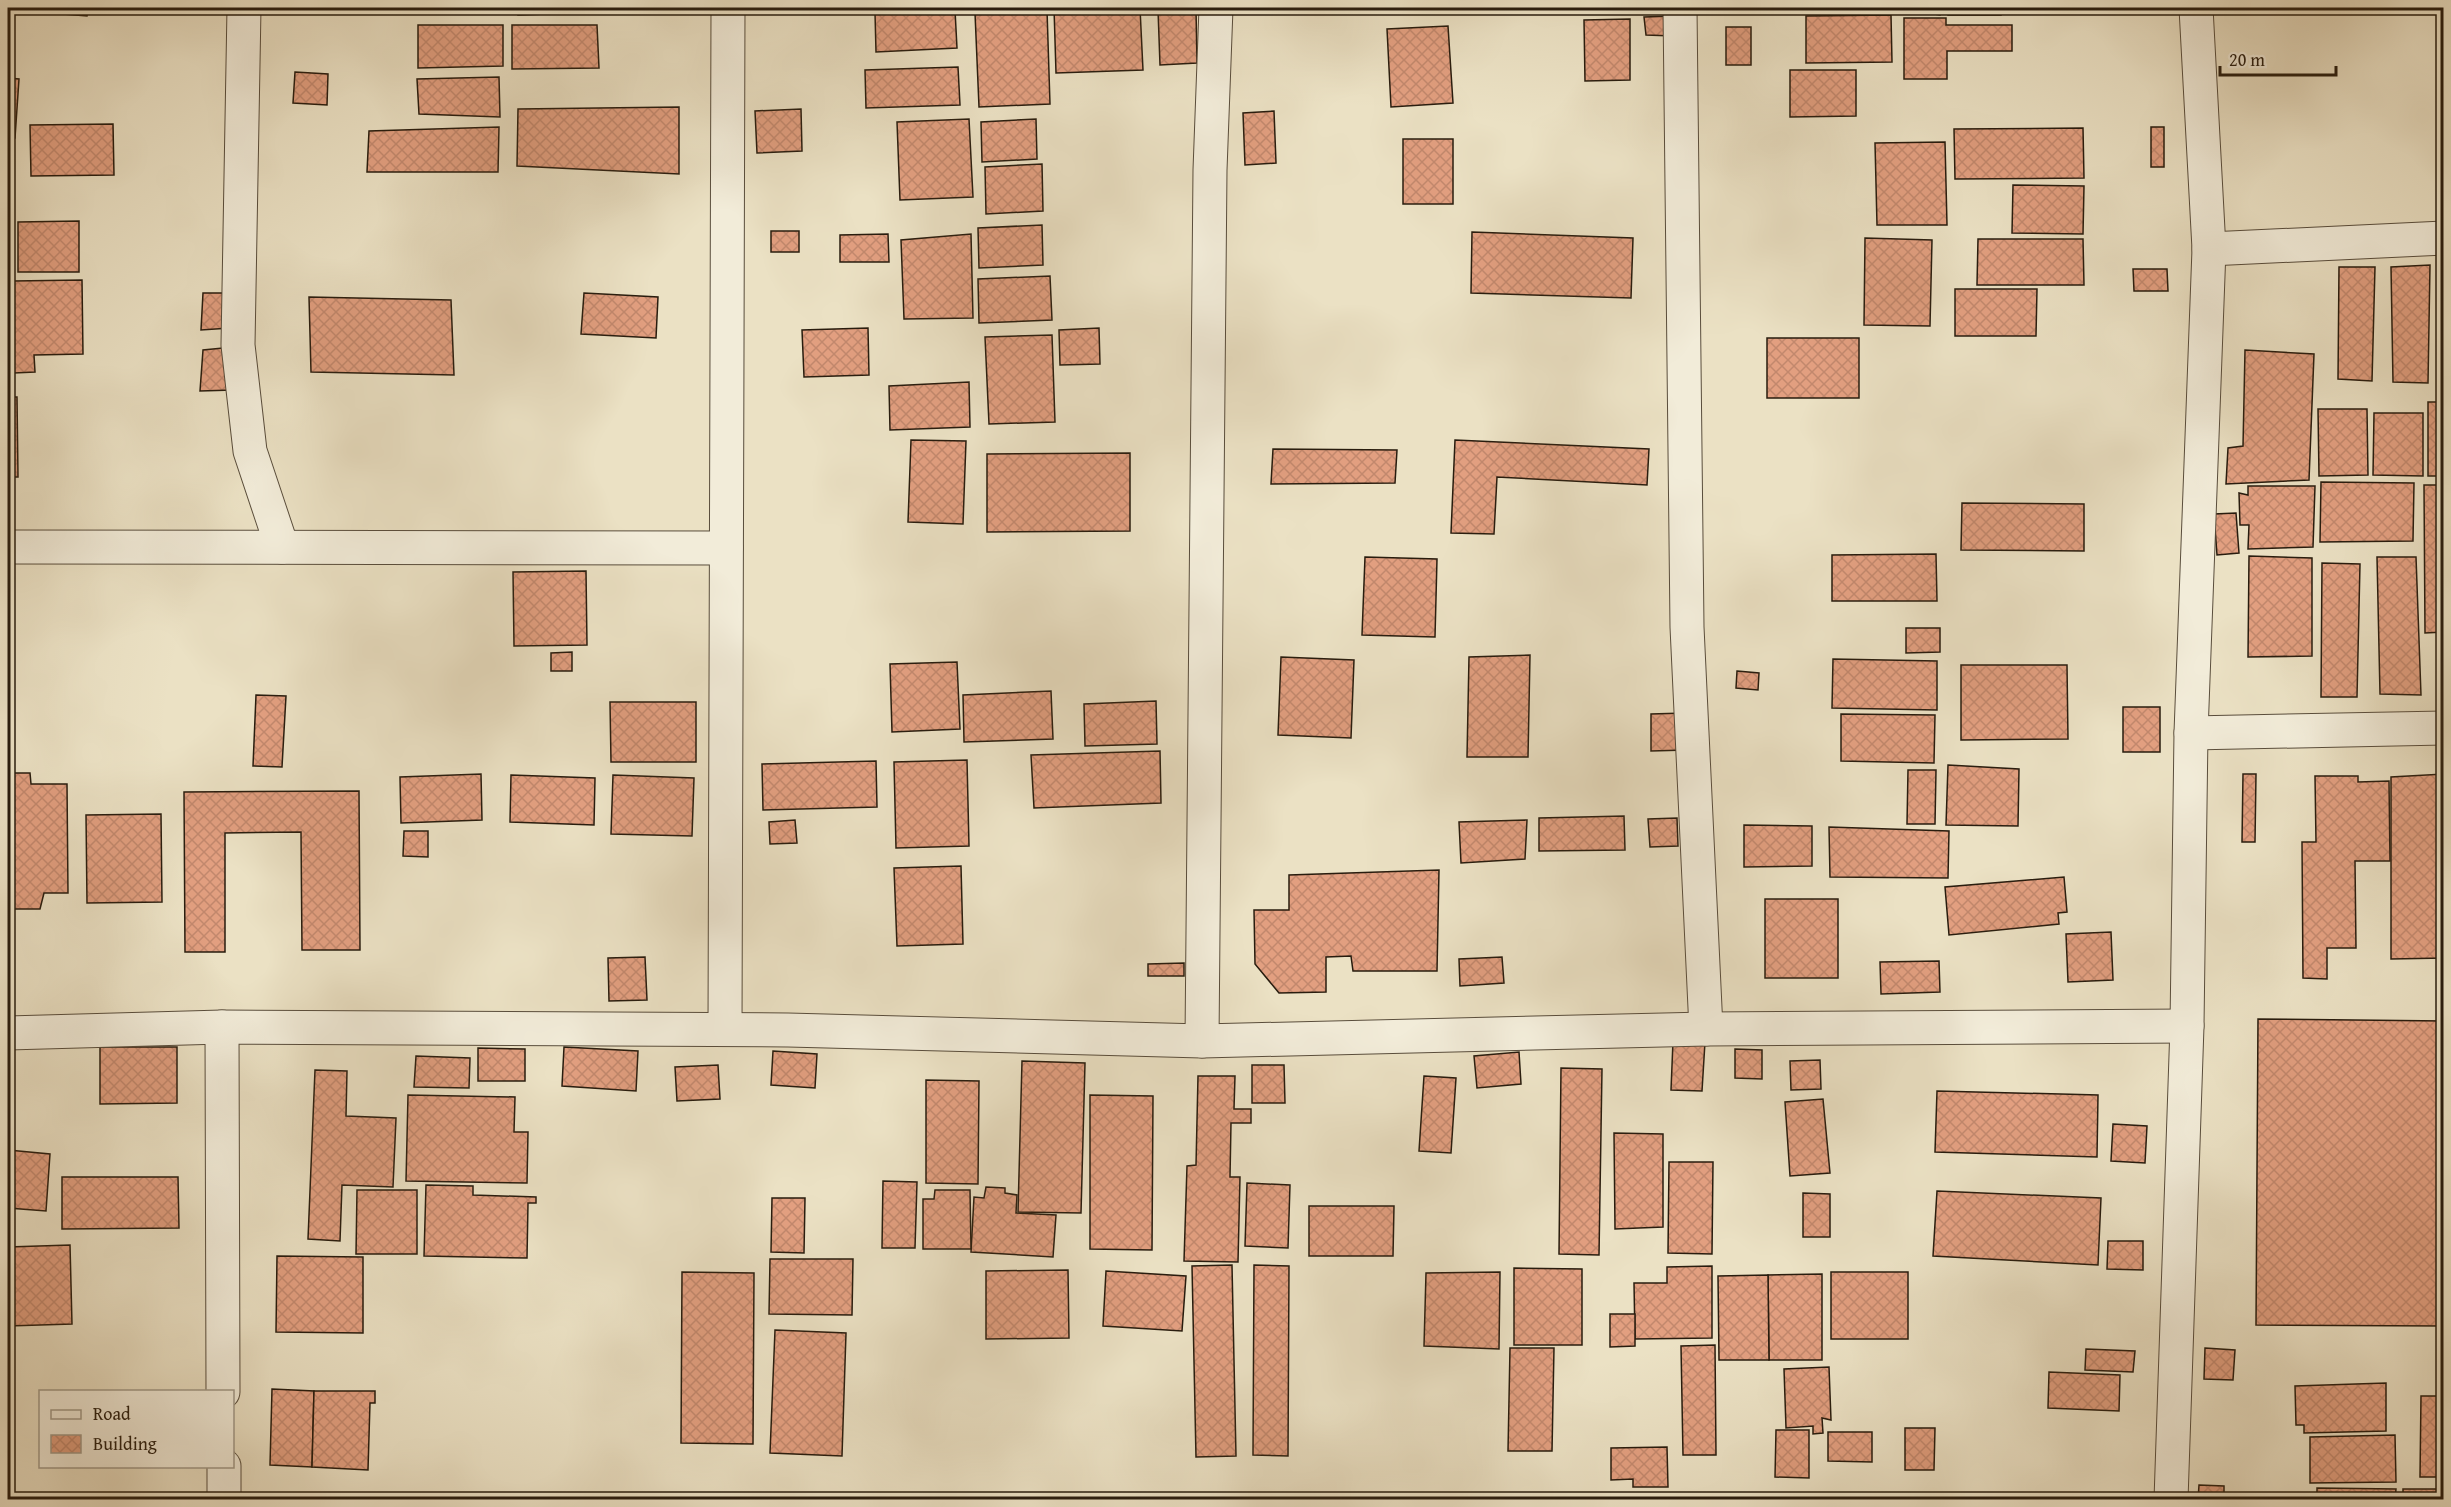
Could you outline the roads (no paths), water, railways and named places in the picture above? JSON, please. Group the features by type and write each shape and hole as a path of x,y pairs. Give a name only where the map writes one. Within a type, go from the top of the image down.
{"street":[{"path":"244,8 238,345 250,451 282,547"},
{"path":"725,1029 728,8"},
{"path":"1202,1041 1210,170 1216,8"},
{"path":"1680,8 1687,627 1706,1029"},
{"path":"2171,1500 2187,1026 2191,733 2209,249 2196,8"},
{"path":"2209,249 2444,238"},
{"path":"8,547 726,548"},
{"path":"2191,733 2444,728"},
{"path":"8,1033 222,1027 725,1029 1202,1041 1706,1029 2187,1026"},
{"path":"222,1027 223,1390"},
{"path":"224,1468 224,1500"}]}
